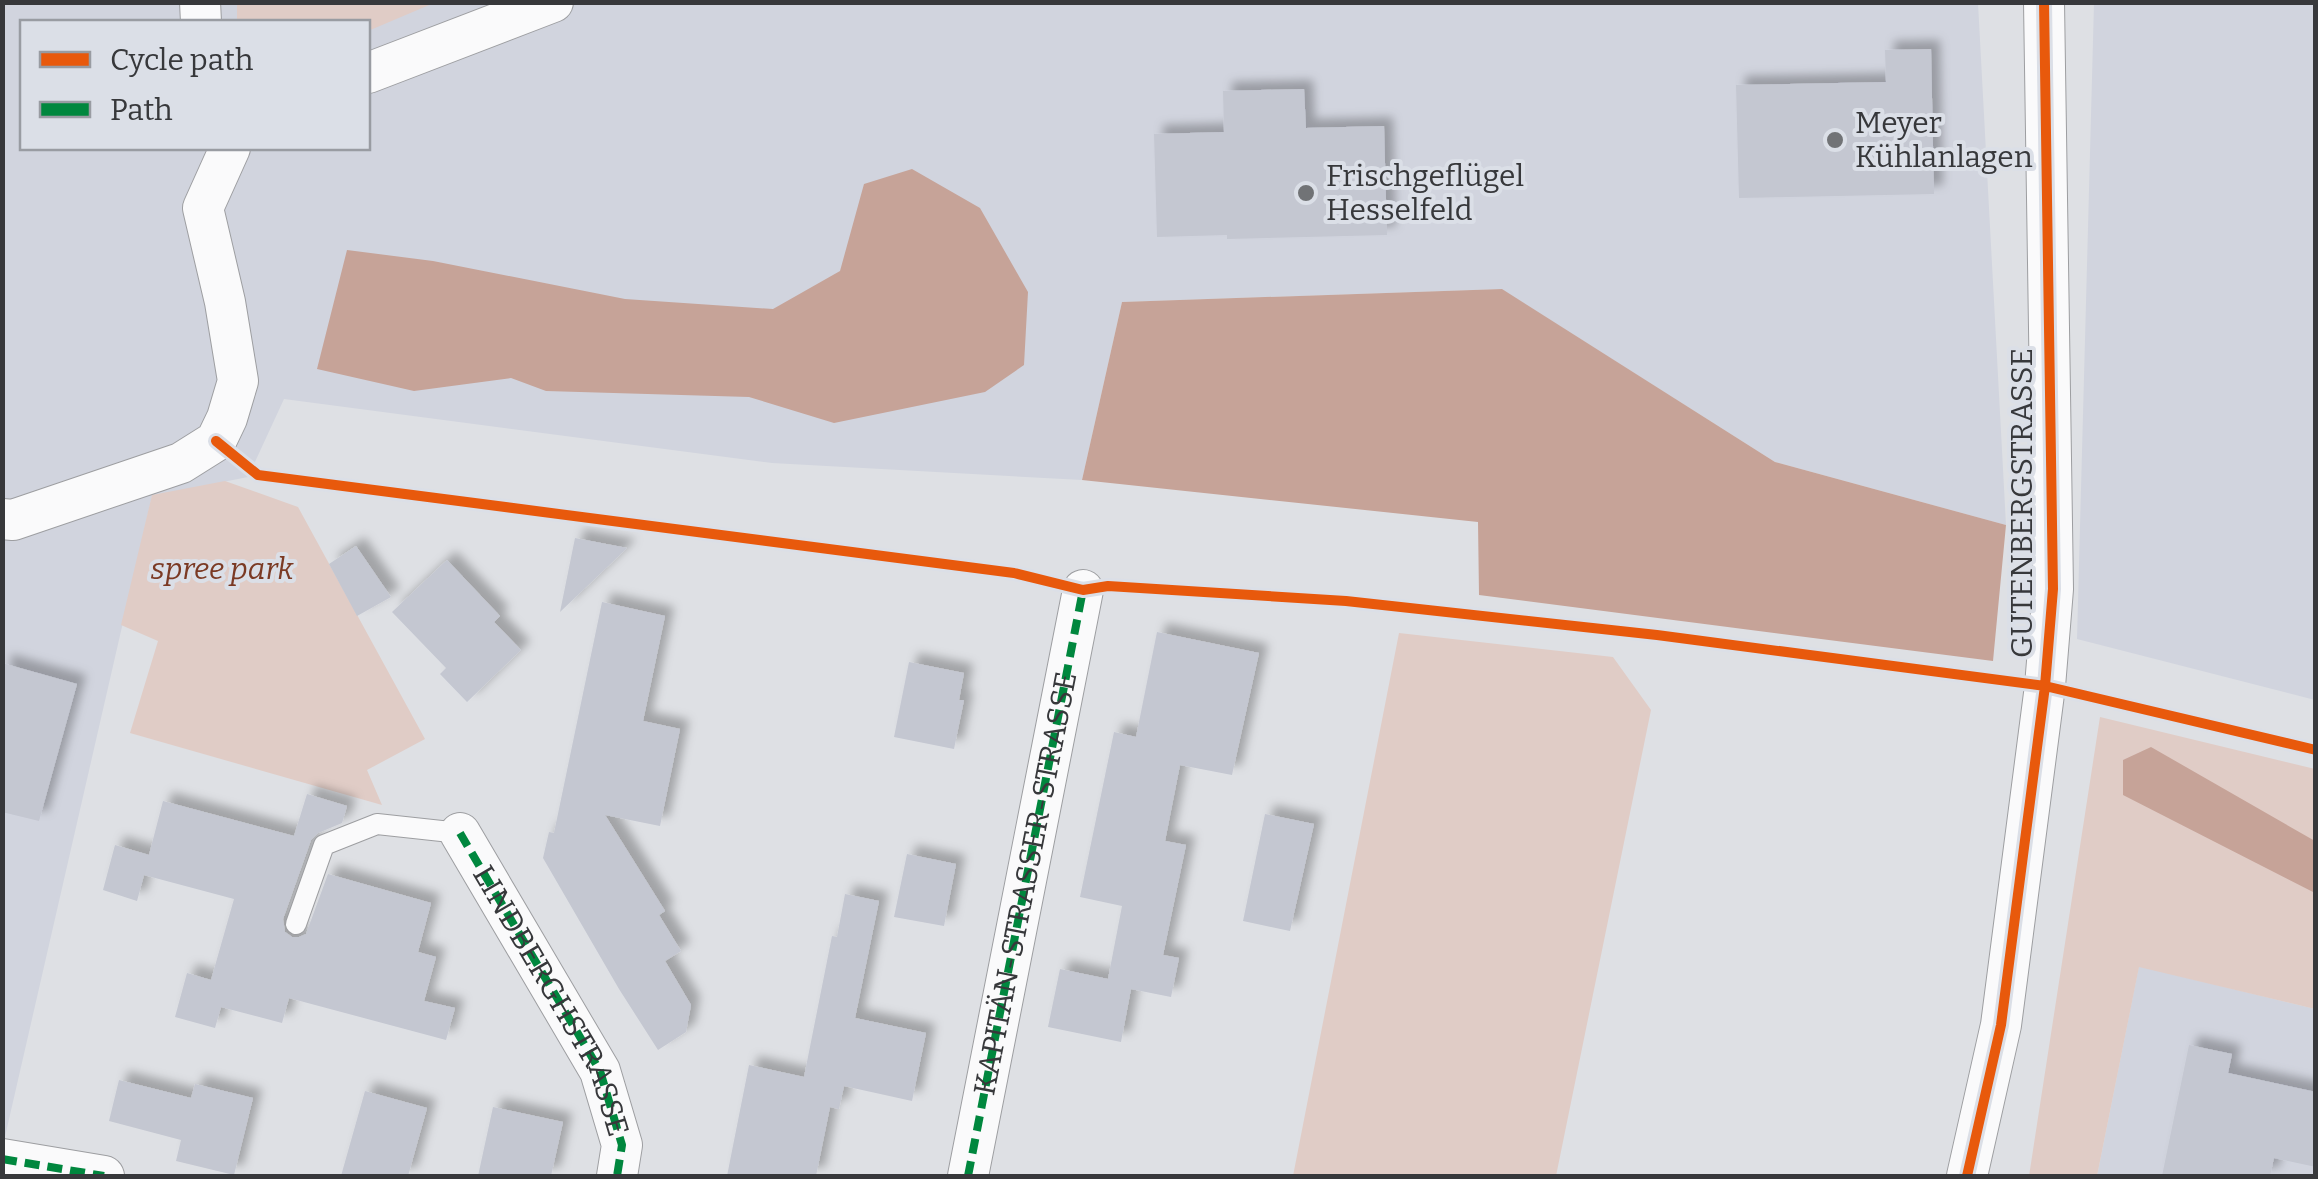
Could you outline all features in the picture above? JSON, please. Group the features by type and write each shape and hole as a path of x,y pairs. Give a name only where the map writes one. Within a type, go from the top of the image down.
{"street":[{"path":"370,71 552,2"},
{"name":"GUTENBERGSTRASSE","path":"1967,1176 2001,1025 2045,686 2053,589 2044,2"},
{"path":"2,519 13,520 181,463 216,441 238,381 203,208 227,150"},
{"name":"KAPITÄN-STRASSER-STRASSE","path":"968,1176 1083,590"},
{"name":"LINDBERGHSTRASSE","path":"460,833 600,1070 622,1144 618,1176"},
{"path":"2,1159 104,1176"}],"lane":[{"path":"296,924 324,845 377,824 460,833"}],"shaded area":[{"path":"2,3 1978,3 2006,525 1775,462 1501,289 1122,302 1082,480 772,463 284,399 248,477 152,496 4,1141"},
{"path":"2094,3 2315,3 2315,700 2077,639"},
{"path":"912,169 980,208 1028,292 1024,365 985,392 834,423 749,397 546,391 511,378 414,391 317,369 347,250 433,261 625,299 773,309 840,271 864,184"},
{"path":"1502,289 1775,462 2006,525 1993,661 1479,595 1478,522 1082,480 1122,302"},
{"path":"2151,747 2315,841 2315,893 2123,795 2123,760"},
{"path":"2139,966 2315,1009 2315,1176 2097,1176"}],"green space":[{"path":"237,2 434,3 370,30 370,20 237,20"},
{"name":"spree park","path":"225,481 298,507 425,739 367,770 382,805 130,733 158,641 121,625 152,495"},
{"path":"1399,633 1613,657 1651,710 1556,1176 1293,1176"},
{"path":"2100,717 2315,769 2315,1009 2139,967 2097,1176 2029,1176"}],"building":[{"name":"Meyer Kühlanlagen","path":"1931,49 1934,194 1739,198 1736,85 1886,82 1885,50"},
{"name":"Frischgeflügel Hesselfeld","path":"1304,89 1306,128 1384,126 1387,235 1157,237 1154,134 1224,132 1223,91"},
{"path":"575,538 627,548 560,612"},
{"path":"356,546 391,597 357,616 329,564"},
{"path":"447,560 500,616 494,622 521,650 467,702 440,674 446,668 392,612"},
{"path":"602,602 665,616 643,721 680,729 660,826 605,815 665,911 659,915 681,951 665,961 691,1005 686,1032 658,1050 543,858 549,832 554,833"},
{"path":"1157,632 1259,653 1232,775 1180,765 1165,841 1186,845 1163,955 1179,958 1171,997 1131,989 1121,1042 1048,1027 1060,969 1108,979 1122,906 1080,897 1114,732 1136,737"},
{"path":"909,662 964,673 959,700 964,700 954,749 894,737"},
{"path":"2,663 77,684 39,821 2,812"},
{"path":"307,794 347,806 342,823 311,840 283,919 285,932 292,937 306,934 328,874 431,903 418,952 436,957 424,1001 455,1008 446,1040 289,998 282,1023 221,1007 215,1028 175,1017 187,973 211,980 234,899 144,875 137,901 103,890 115,845 149,855 163,801 294,836"},
{"path":"1265,814 1314,824 1290,931 1243,921"},
{"path":"907,854 956,864 944,926 894,917"},
{"path":"845,894 879,901 855,1018 926,1033 912,1101 844,1086 839,1109 830,1107 816,1176 727,1176 749,1065 804,1077 832,936 837,937"},
{"path":"2189,1045 2232,1054 2228,1073 2316,1092 2316,1167 2274,1158 2270,1176 2162,1176"},
{"path":"119,1080 191,1098 195,1084 253,1098 234,1175 176,1161 181,1140 109,1121"},
{"path":"365,1091 427,1108 408,1176 341,1176"},
{"path":"493,1107 563,1122 551,1176 478,1176"}],"marked path":[{"path":"968,1176 1083,590"},
{"path":"460,833 600,1071 622,1145 617,1176"},
{"path":"2,1159 104,1176"}],"cycle path":[{"path":"1967,1176 2001,1025 2045,686 2053,589 2044,2"},
{"path":"216,441 258,475 1014,573 1083,590 1108,586 1346,601 1657,635 2045,686 2316,750"}],"place":[{"name":"Meyer Kühlanlagen","path":"1835,140"},
{"name":"Frischgeflügel Hesselfeld","path":"1306,193"}]}
